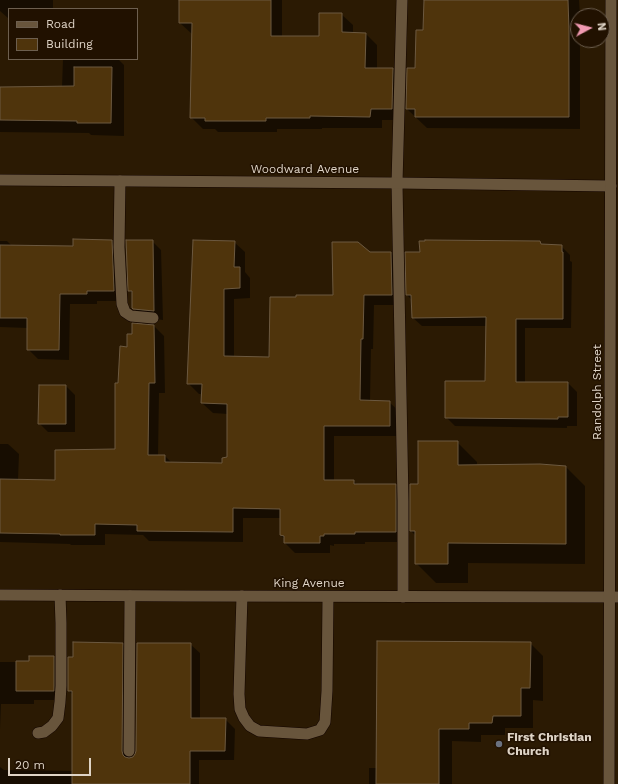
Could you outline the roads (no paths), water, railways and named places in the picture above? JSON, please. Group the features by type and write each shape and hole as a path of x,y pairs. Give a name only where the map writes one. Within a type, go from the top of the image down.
{"street":[{"path":"402,0 397,182 403,501 403,597"},
{"name":"Randolph Street","path":"609,784 614,597 610,186 611,0"},
{"name":"Woodward Avenue","path":"0,180 397,182 610,186"},
{"path":"120,181 122,304 125,312 131,316 153,318"},
{"name":"King Avenue","path":"0,595 614,597"},
{"path":"38,733 44,732 52,726 58,718 61,686 60,595"},
{"path":"129,751 130,596"},
{"path":"242,596 239,694 240,709 244,718 250,726 259,731 307,734 320,730 325,722 327,690 328,597"}],"place":[{"name":"First Christian Church","path":"499,744"}]}
